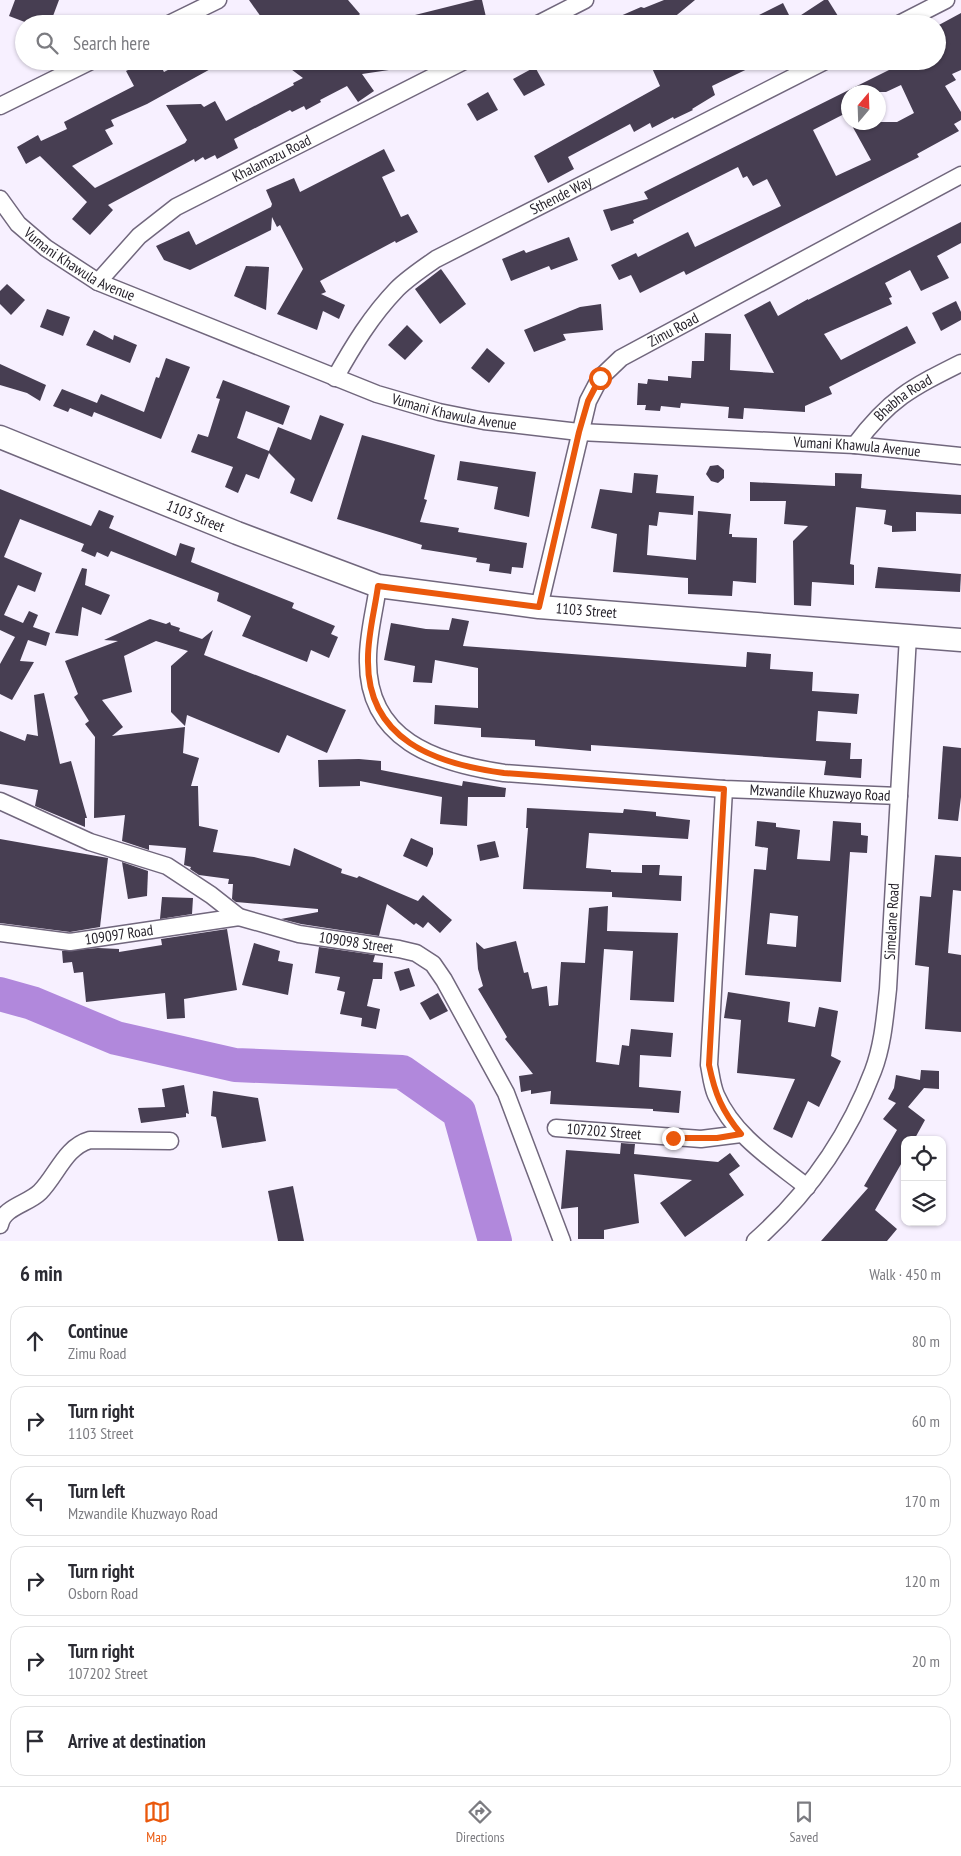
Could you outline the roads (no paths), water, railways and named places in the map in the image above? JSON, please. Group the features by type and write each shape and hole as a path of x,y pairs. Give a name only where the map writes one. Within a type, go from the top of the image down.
{"street":[{"path":"187,15 218,0"},
{"path":"556,15 585,0"},
{"path":"917,15 946,0"},
{"path":"0,106 73,70"},
{"name":"Khalamazu Road","path":"98,282 139,236 176,207 446,70"},
{"name":"Sthende Way","path":"335,378 355,342 373,316 398,288 436,258 808,70"},
{"name":"Zimu Road","path":"539,607 579,432 588,401 600,378 621,358 961,176"},
{"name":"Vumani Khawula Avenue","path":"0,199 18,224 46,248 98,282 335,378 377,394 439,412 484,421 579,432 855,445 961,456"},
{"name":"Bhabha Road","path":"855,445 872,421 893,400 920,383 961,363"},
{"name":"1103 Street","path":"0,437 237,533 378,586 539,607 961,640"},
{"name":"Mzwandile Khuzwayo Road","path":"378,586 368,658 371,685 379,708 395,732 415,747 439,759 471,768 504,773 724,789 899,796"},
{"name":"Simelane Road","path":"755,1241 781,1218 829,1158 851,1119 873,1070 883,1032 888,989 908,636"},
{"path":"724,789 709,1065 715,1093 727,1117 741,1134 807,1187"},
{"name":"109098 Street","path":"0,801 90,842 167,866 211,895 239,917 299,934 350,943 399,948 416,953 433,964 444,980 506,1093 562,1241"},
{"name":"109097 Road","path":"0,933 70,942 239,917"},
{"name":"107202 Street","path":"556,1128 701,1139 741,1134"},
{"path":"0,1225 2,1216 7,1211 30,1201 42,1191 73,1148 81,1143 90,1140 170,1141"}],"waterway":[{"path":"0,994 32,1003 116,1038 235,1065 402,1072 459,1112 495,1241"}]}
